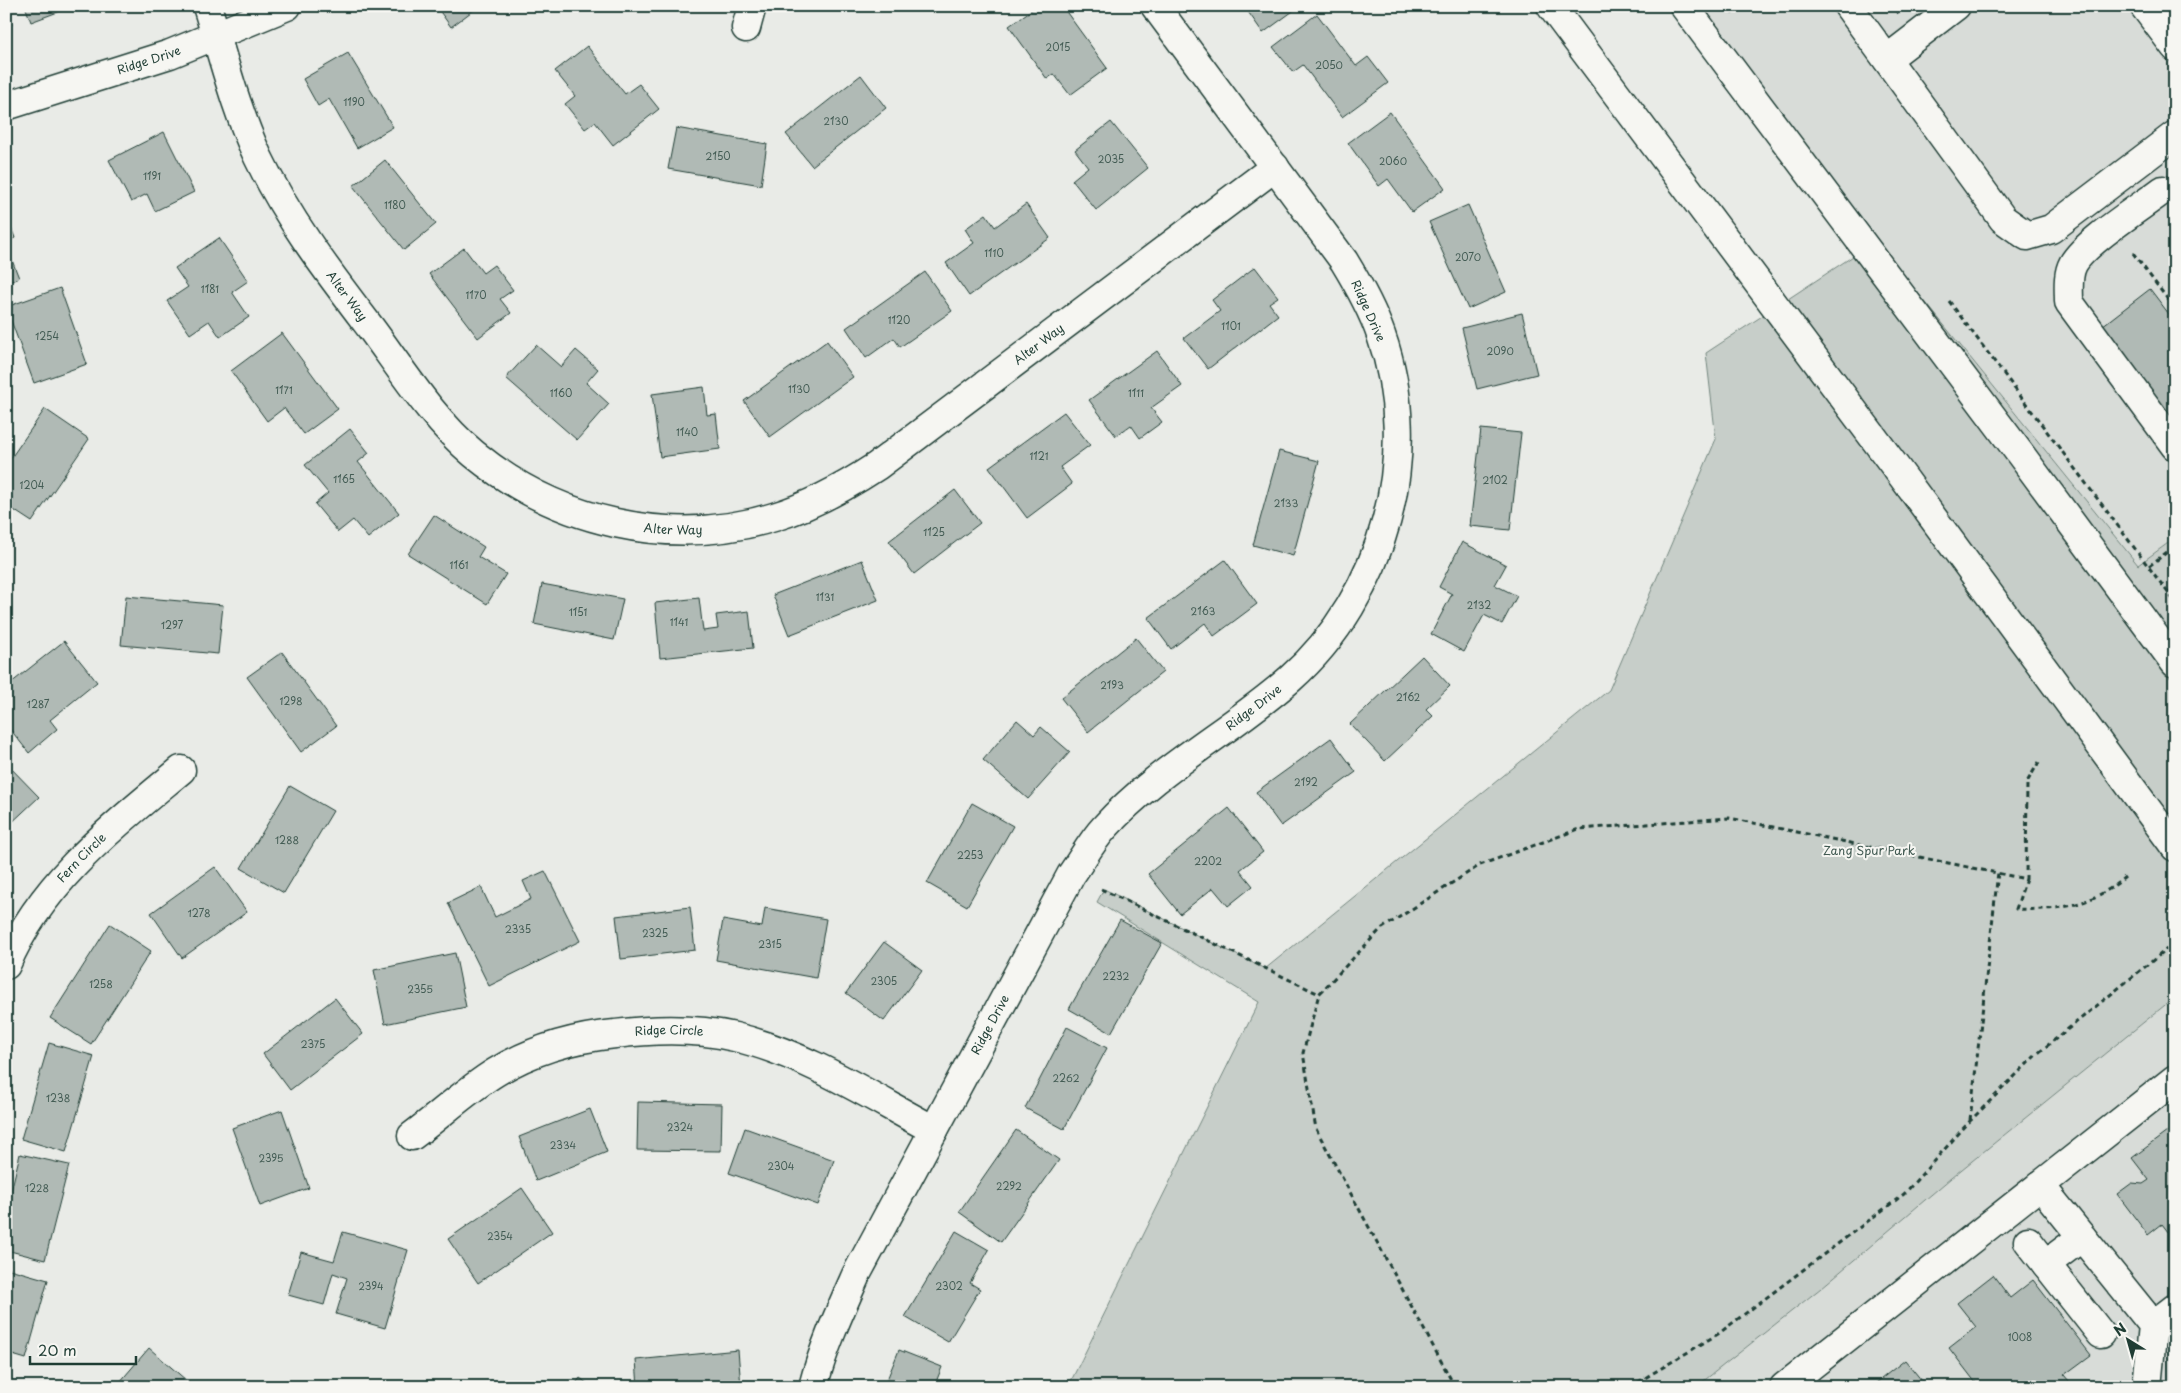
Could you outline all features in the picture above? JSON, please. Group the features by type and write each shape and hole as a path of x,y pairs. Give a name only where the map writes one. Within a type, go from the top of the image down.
{"street":[{"name":"Alter Way","path":"207,6 230,83 258,157 299,232 422,397 454,435 474,454 516,483 548,502 579,514 619,524 662,530 703,530 736,526 773,517 807,505 848,485 885,460 1275,167"},
{"name":"Ridge Drive","path":"6,106 170,54 287,6"},
{"name":"Ridge Drive","path":"813,1387 837,1318 856,1275 1072,875 1103,828 1146,789 1290,679 1320,649 1343,619 1374,559 1395,488 1398,443 1394,391 1381,334 1359,286 1344,261 1155,6"},
{"path":"1551,6 1886,454 2175,847"},
{"path":"1684,6 2175,663"},
{"path":"1848,6 2003,218 2027,236 2051,229 2175,135"},
{"path":"1887,59 1956,6"},
{"path":"2144,6 2175,47"},
{"path":"2141,160 2169,198 2088,246 2073,264 2068,285 2069,302 2175,446"},
{"name":"Fern Circle","path":"6,965 38,908 58,881 104,835 182,770"},
{"name":"Ridge Circle","path":"412,1136 496,1072 537,1052 590,1037 647,1030 685,1031 735,1037 787,1054 934,1130"},
{"path":"1784,1387 2175,1079"},
{"path":"2040,1185 2153,1325 2147,1387"},
{"path":"2046,1264 2082,1237"},
{"path":"2028,1241 2101,1334"},
{"path":"2153,1325 2175,1308"}],"path":[{"path":"1728,6 1739,21"},
{"path":"2132,253 2175,309"},
{"path":"1946,297 2175,602"},
{"path":"2149,566 2175,546"},
{"path":"2038,762 2026,782 2026,878 2016,909 2050,910 2079,904 2110,890 2125,877"},
{"path":"1455,1387 1316,1129 1303,1053 1319,994 1381,929 1480,865 1579,829 1728,818 2026,878"},
{"path":"1970,1121 1998,872"},
{"path":"1072,875 1319,994"},
{"path":"1630,1387 1718,1334 1904,1194 1970,1121 2037,1054 2167,949"}],"shaded area":[{"path":"1687,6 2175,6 2175,538 2138,565"},
{"path":"2175,997 2175,1387 1696,1387 1821,1288 1951,1178"}],"green space":[{"name":"Zang Spur Park","path":"1876,241 2138,565 2175,538 2175,997 1951,1178 1821,1288 1696,1387 1068,1387 1259,1002 1097,902 1104,889 1265,969 1609,690 1716,439 1706,353"}],"building":[{"path":"25,6 74,6 31,22"},
{"path":"436,6 479,6 451,27"},
{"path":"1037,6 1062,6 1107,68 1070,95 1054,74 1047,79 1009,26"},
{"path":"1244,6 1300,6 1263,33"},
{"path":"1891,6 1906,6 1897,14"},
{"path":"6,9 12,25 6,27"},
{"path":"1317,14 1356,66 1368,57 1388,83 1342,117 1303,65 1293,72 1273,47"},
{"path":"587,46 625,94 639,84 659,109 613,145 595,122 585,129 565,104 575,96 555,71"},
{"path":"348,53 393,127 357,148 329,99 318,106 303,79"},
{"path":"861,75 886,108 812,166 786,134"},
{"path":"1390,112 1445,188 1412,212 1388,179 1379,186 1348,143"},
{"path":"1111,122 1148,168 1096,210 1072,180 1088,167 1075,150"},
{"path":"676,128 767,144 761,185 668,169"},
{"path":"164,132 194,192 155,211 147,194 131,202 109,160"},
{"path":"385,160 436,224 404,250 353,186"},
{"path":"1026,204 1050,238 969,296 946,263 974,243 965,229 986,214 995,227"},
{"path":"1468,205 1506,292 1468,309 1429,222"},
{"path":"6,214 15,238 6,242"},
{"path":"219,238 248,281 232,292 249,317 220,337 209,321 190,334 167,301 188,287 175,268"},
{"path":"6,245 19,278 6,283"},
{"path":"464,248 483,273 494,265 513,290 500,299 511,313 478,338 429,274"},
{"path":"1255,267 1278,297 1269,303 1278,315 1208,369 1184,338 1220,311 1212,300"},
{"path":"925,272 952,311 900,347 894,338 866,358 846,328"},
{"path":"60,288 87,364 34,383 6,307"},
{"path":"2150,289 2175,322 2175,421 2102,326"},
{"path":"1522,313 1537,374 1477,389 1462,328"},
{"path":"282,333 338,409 304,434 284,408 267,421 231,371"},
{"path":"827,341 853,377 770,437 744,401"},
{"path":"536,345 561,367 576,350 598,369 586,383 609,404 577,440 506,378"},
{"path":"1157,351 1182,386 1151,408 1162,422 1140,438 1131,425 1116,436 1089,400"},
{"path":"704,387 707,415 716,414 720,449 660,457 652,394"},
{"path":"45,409 89,439 32,522 6,505 6,465"},
{"path":"1064,412 1090,445 1060,467 1072,484 1027,518 989,467"},
{"path":"350,429 369,453 358,462 399,513 368,538 353,520 338,532 315,504 328,493 305,465"},
{"path":"1481,429 1521,433 1510,530 1470,526"},
{"path":"1279,451 1319,461 1293,556 1253,545"},
{"path":"955,490 980,523 914,574 889,541"},
{"path":"434,515 484,547 478,557 506,574 487,604 408,554"},
{"path":"1462,542 1506,565 1495,585 1517,596 1502,624 1484,615 1464,652 1431,634 1452,594 1439,587"},
{"path":"862,560 878,600 789,635 773,595"},
{"path":"1225,560 1257,604 1214,636 1205,623 1171,649 1148,618"},
{"path":"542,584 623,599 614,640 534,624"},
{"path":"126,596 223,605 218,654 121,645"},
{"path":"699,598 703,631 718,629 716,615 749,611 753,648 660,658 655,603"},
{"path":"1136,638 1163,672 1088,732 1061,698"},
{"path":"64,641 97,682 50,720 57,729 29,753 6,724 6,687"},
{"path":"282,652 336,726 301,752 247,677"},
{"path":"1422,656 1450,686 1426,709 1433,716 1385,761 1350,724"},
{"path":"1017,720 1034,735 1041,727 1070,752 1028,799 983,760"},
{"path":"1331,738 1356,772 1281,826 1256,792"},
{"path":"6,763 39,797 6,828"},
{"path":"290,786 333,811 284,893 241,868"},
{"path":"972,803 1013,826 967,906 927,883"},
{"path":"1229,808 1263,852 1240,870 1253,886 1228,906 1213,888 1180,914 1148,874"},
{"path":"215,867 247,912 182,958 151,913"},
{"path":"545,871 580,941 489,986 448,903 481,887 495,917 531,899 523,881"},
{"path":"690,907 695,950 621,959 616,916"},
{"path":"765,908 826,919 816,978 716,960 723,920 762,927"},
{"path":"1120,920 1162,943 1111,1033 1069,1009"},
{"path":"110,924 151,951 91,1044 50,1018"},
{"path":"884,942 922,970 884,1021 846,993"},
{"path":"455,953 466,1007 385,1024 374,970"},
{"path":"335,998 363,1034 290,1090 263,1054"},
{"path":"1067,1027 1107,1048 1064,1129 1025,1108"},
{"path":"49,1043 94,1056 66,1152 21,1139"},
{"path":"638,1102 722,1104 721,1151 637,1150"},
{"path":"590,1109 607,1152 536,1181 519,1137"},
{"path":"282,1110 309,1188 260,1206 232,1128"},
{"path":"2175,1126 2175,1241 2162,1224 2148,1235 2117,1194 2132,1183 2143,1184 2149,1180 2132,1158"},
{"path":"745,1128 834,1160 818,1205 729,1173"},
{"path":"1016,1130 1059,1160 1001,1242 959,1212"},
{"path":"20,1154 69,1165 45,1260 6,1250 6,1212"},
{"path":"522,1188 552,1232 478,1283 448,1239"},
{"path":"956,1231 989,1250 970,1283 980,1289 948,1342 905,1317"},
{"path":"343,1232 408,1250 385,1328 336,1314 347,1278 333,1273 324,1305 288,1295 301,1252 334,1261"},
{"path":"6,1268 48,1280 26,1359 6,1353"},
{"path":"1993,1275 2010,1298 2033,1280 2091,1355 2064,1375 2074,1387 1979,1387 1949,1348 1976,1327 1957,1303"},
{"path":"149,1348 194,1387 123,1387 119,1383"},
{"path":"738,1350 741,1387 638,1387 636,1360"},
{"path":"899,1350 942,1367 934,1387 884,1387"},
{"path":"1905,1360 1927,1387 1871,1387"},
{"path":"580,1378 592,1387 573,1387"}]}
